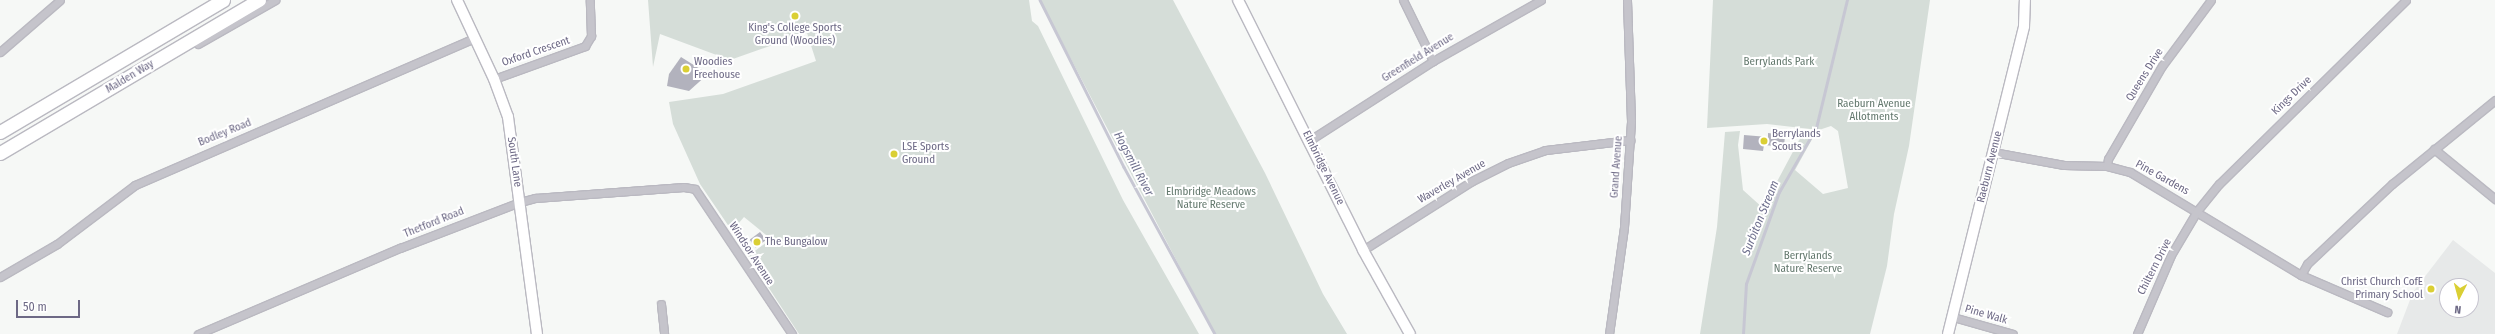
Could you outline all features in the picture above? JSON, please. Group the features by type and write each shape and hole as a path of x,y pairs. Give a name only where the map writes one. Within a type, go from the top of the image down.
{"highway":[{"name":"Malden Way","path":"0,132 223,0"},
{"name":"Malden Way","path":"3,153 260,0"}],"street":[{"path":"0,52 60,0"},
{"path":"198,44 275,0"},
{"name":"South Lane","path":"457,0 494,79 508,117 537,334"},
{"name":"Oxford Crescent","path":"494,79 585,46 591,36 590,0"},
{"name":"Elmbridge Avenue","path":"1238,0 1310,140 1362,250 1410,334"},
{"path":"1403,0 1433,61"},
{"name":"Greenfield Avenue","path":"1310,140 1433,61 1541,0"},
{"name":"Grand Avenue","path":"1610,334 1624,227 1630,140 1627,0"},
{"path":"2025,5 2035,0"},
{"name":"Queens Drive","path":"2107,166 2108,159 2162,66 2211,0"},
{"name":"Kings Drive","path":"2197,211 2219,184 2406,0"},
{"name":"Raeburn Avenue","path":"1948,334 1993,152 2025,5"},
{"name":"Bodley Road","path":"0,277 57,244 135,185 475,38"},
{"path":"2301,275 2308,264 2392,184 2495,100"},
{"name":"Waverley Avenue","path":"1362,250 1472,181 1508,163 1545,150 1630,140"},
{"path":"2434,149 2495,199"},
{"name":"Pine Gardens","path":"1993,152 2064,165 2107,166 2142,178 2301,275 2387,312"},
{"name":"Thetford Road","path":"198,334 400,248 520,202 535,198 691,187"},
{"name":"Windsor Avenue","path":"691,187 792,334"},
{"name":"Chiltern Drive","path":"2136,334 2157,283 2197,211"},
{"path":"661,304 664,334"},
{"name":"Pine Walk","path":"1952,317 2012,334"}],"shaded area":[{"name":"Christ Church CofE Primary School","path":"2453,240 2495,273 2495,334 2397,334 2413,292"}],"green space":[{"name":"LSE Sports Ground","path":"648,0 1029,0 1032,21 1038,26 1123,200 1199,334 799,334 748,256 771,239 744,217 732,231 700,184 673,124 669,102 723,94 816,61 807,33 730,60 660,34 653,67"},
{"name":"Elmbridge Meadows Nature Reserve","path":"1040,0 1173,0 1265,173 1323,294 1347,334 1215,334"},
{"path":"1713,0 1930,0 1909,146 1894,214 1887,266 1870,334 1700,334 1717,227 1725,132 1740,131 1738,145 1743,190 1763,208 1804,131 1816,132 1795,170 1823,194 1848,188 1838,131 1831,126 1819,130 1767,124 1707,128"}],"building":[{"name":"Woodies Freehouse","path":"681,57 708,74 689,91 667,86 669,74"},
{"name":"Berrylands Scouts","path":"1768,133 1785,135 1784,147 1764,145 1763,151 1743,149 1744,135 1768,137"},
{"name":"The Bungalow","path":"760,232 766,240 756,248 750,240"}],"waterway":[{"name":"Hogsmill River","path":"1040,0 1124,167 1215,334"},
{"name":"Surbiton Stream","path":"1743,334 1746,284 1779,192 1816,128 1847,0"}],"place":[{"name":"King's College Sports Ground (Woodies)","path":"795,16"},
{"name":"Woodies Freehouse","path":"686,69"},
{"name":"Berrylands Scouts","path":"1764,141"},
{"name":"LSE Sports Ground","path":"894,154"},
{"name":"The Bungalow","path":"757,242"},
{"name":"Christ Church CofE Primary School","path":"2431,289"}],"park label":[{"name":"Berrylands Park","path":"1779,62"},
{"name":"Raeburn Avenue Allotments","path":"1874,111"},
{"name":"Berrylands Nature Reserve","path":"1808,263"}]}
